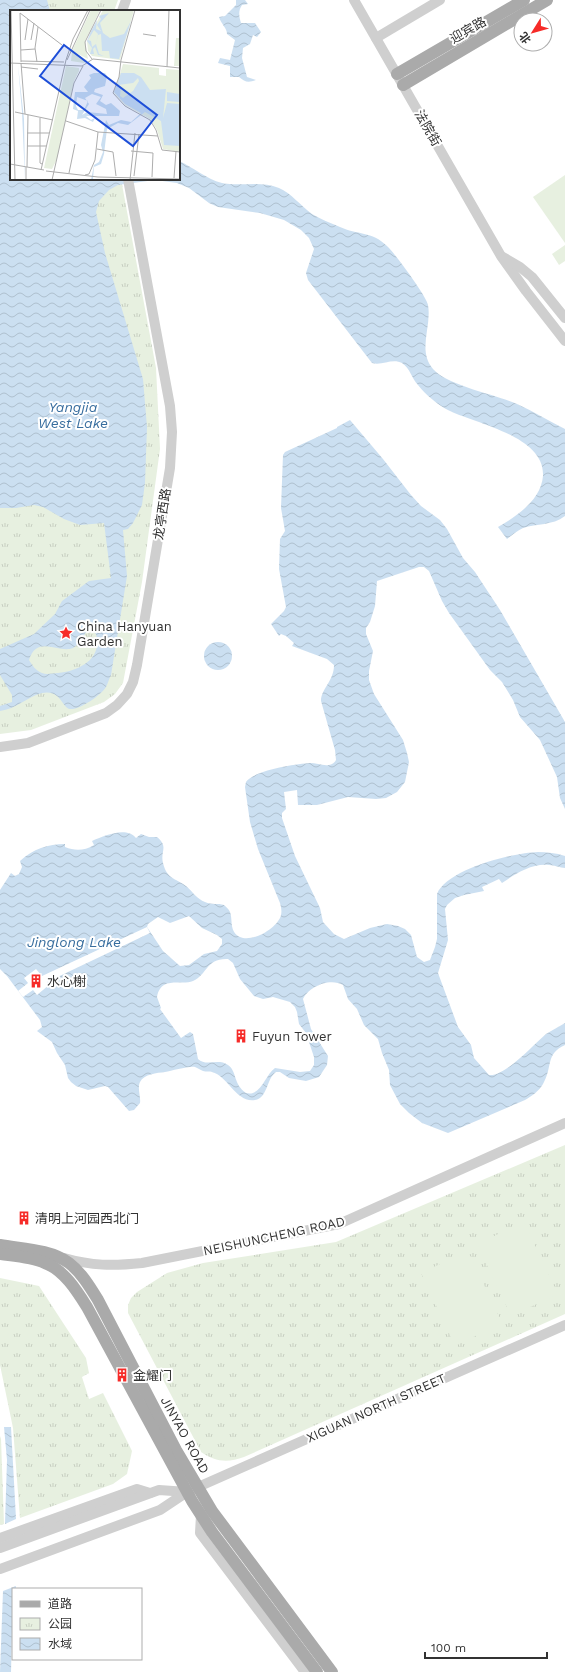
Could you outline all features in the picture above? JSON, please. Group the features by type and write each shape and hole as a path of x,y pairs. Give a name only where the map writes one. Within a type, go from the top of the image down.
{"main road":[{"name":"迎宾路","path":"397,74 524,0"},
{"name":"迎宾路","path":"403,85 548,0"},
{"name":"JINYAO ROAD","path":"0,1245 46,1253 60,1258 70,1264 83,1278 95,1296 176,1450 201,1515 316,1672"},
{"name":"JINYAO ROAD","path":"0,1254 44,1262 57,1269 74,1288 87,1307 192,1490 218,1519 332,1672"}],"street":[{"path":"122,10 126,0"},
{"name":"法院街","path":"354,0 501,256 565,341"},
{"path":"376,38 440,0"},
{"name":"龙亭西路","path":"0,747 33,742 106,713 117,705 127,694 133,682 137,665 170,468 172,432 170,406 128,180"},
{"path":"501,256 520,267 532,277 565,318"},
{"name":"NEISHUNCHENG ROAD","path":"60,1258 92,1265 115,1266 142,1263 338,1224 565,1123"},
{"name":"XIGUAN NORTH STREET","path":"0,1569 160,1510 192,1490 565,1325"},
{"path":"0,1538 137,1489 150,1493"},
{"name":"XIGUAN NORTH STREET","path":"0,1548 159,1490 192,1490"},
{"path":"201,1515 200,1532 305,1672"}],"green space":[{"name":"Yangjia West Lake","path":"0,0 118,0 114,10 10,10 10,180 121,180 156,368 160,449 142,582 123,683 115,694 104,702 31,730 0,734"},
{"path":"565,175 565,243 533,197"},
{"path":"565,245 565,261 559,265 552,254"},
{"path":"565,1145 565,1314 244,1457 227,1461 217,1460 201,1452 128,1313 128,1305 131,1298 137,1292 167,1273 203,1263 336,1242"},
{"path":"524,1222 558,1294 511,1316 477,1244"},
{"path":"468,1251 502,1323 455,1346 421,1273"},
{"path":"0,1278 39,1286 86,1358 89,1373 82,1377 89,1399 103,1393 132,1451 127,1474 113,1484 20,1518 13,1428 0,1365"},
{"path":"0,1436 4,1524 0,1525"}],"water":[{"name":"Yangjia West Lake","path":"0,0 47,0 50,10 10,10 10,180 155,180 118,185 109,190 99,201 96,212 105,253 143,379 147,427 145,483 142,505 133,523 128,529 123,530 127,576 111,675 106,687 95,698 74,709 67,708 57,696 48,692 37,695 6,710 0,711 0,706 12,702 12,695 0,675 0,649 34,634 55,614 62,601 89,581 111,578 104,523 80,525 64,519 43,507 34,505 16,508 0,508","holes":["91,630 96,634 97,643 93,657 88,662 74,670 44,674 36,669 29,660 33,652 37,648 43,646 61,649 73,648 79,643 87,631"]},
{"path":"236,0 245,0 248,4 242,5 239,11 241,23 255,23 261,32 257,37 253,35 250,44 243,48 242,58 247,77 256,80 251,82 245,81 239,77 230,77 230,66 218,63 220,58 230,60 235,40 227,34 219,17 225,16 236,5"},
{"name":"Yangjia West Lake","path":"180,162 210,179 222,183 265,184 279,188 288,193 315,216 346,229 376,238 387,246 410,275 428,305 429,313 425,346 428,362 433,369 440,375 460,385 508,400 565,429 565,516 550,523 528,526 507,539 498,527 513,518 527,506 538,493 541,485 543,476 541,462 533,450 521,441 506,433 446,409 421,389 405,365 402,363 394,361 380,364 372,363 308,280 306,273 314,249 309,238 301,230 284,220 260,213 218,207 209,203 189,188 177,183 155,180 180,180"},
{"name":"Jinglong Lake","path":"350,420 411,495 421,506 440,520 447,529 463,558 475,572 500,610 565,722 565,809 560,798 557,777 540,740 520,717 513,700 502,682 490,670 449,613 429,571 424,567 419,567 377,581 375,606 370,622 366,628 366,634 373,651 369,671 369,680 374,694 403,740 409,762 405,782 397,792 386,798 376,799 348,797 317,805 298,805 297,790 284,792 286,809 282,813 282,818 295,856 320,908 323,922 334,934 344,939 370,928 387,924 398,926 405,929 411,935 417,957 424,962 430,960 437,939 437,894 443,885 453,877 482,864 513,855 538,852 565,856 565,868 551,865 530,867 502,883 499,879 482,887 484,891 455,898 447,905 445,909 448,940 438,973 458,1027 471,1045 474,1058 489,1075 496,1074 511,1066 546,1034 565,1023 565,1045 555,1052 543,1084 533,1095 525,1100 448,1133 422,1123 400,1104 390,1085 389,1070 378,1039 364,1025 357,1009 348,999 343,985 332,982 320,984 314,987 303,999 311,1029 328,1056 327,1065 319,1077 306,1081 289,1078 280,1072 276,1072 270,1079 265,1092 259,1099 248,1100 237,1094 218,1074 203,1071 195,1067 155,1073 142,1079 139,1084 140,1103 134,1110 129,1111 108,1087 105,1086 88,1090 76,1086 71,1082 68,1078 65,1065 52,1042 37,1031 42,1027 40,1020 0,969 0,890 11,873 15,876 19,874 22,867 20,861 35,850 53,845 65,844 65,847 76,850 83,849 94,845 92,841 115,833 121,832 132,834 136,838 141,834 149,837 157,837 161,840 163,844 163,863 167,872 172,878 186,886 202,901 224,905 230,911 234,932 240,937 251,938 264,933 279,920 281,915 280,903 258,849 250,822 245,787 246,782 257,774 276,768 310,763 329,765 336,760 335,750 321,701 323,693 332,676 334,665 327,659 292,646 294,643 286,636 281,634 279,636 271,624 286,607 279,569 280,539 285,531 281,508 283,455 285,452","holes":["189,916 202,928 222,939 222,944 217,951 204,954 189,965 180,966 163,951 147,927 148,924 158,917 170,923","228,959 233,963 240,979 254,996 263,999 273,997 290,1002 295,1007 299,1024 306,1033 314,1057 314,1065 310,1071 300,1072 275,1068 271,1071 259,1089 255,1092 246,1093 239,1086 233,1071 228,1065 220,1062 205,1062 198,1059 193,1034 190,1032 181,1038 160,1009 161,1008 157,997 159,990 167,984 193,981 215,961"]},
{"path":"218,642 228,646 232,656 228,666 218,670 208,666 204,656 208,646"},
{"path":"4,1427 11,1427 16,1519 5,1524 7,1460"},
{"path":"16,1586 16,1588 12,1588 11,1672 0,1672 3,1591"}],"pier":[{"path":"147,927 150,933 47,982 49,985 37,995 33,990 23,997 18,991 28,983 24,978 36,969 42,976"}],"place":[{"name":"China Hanyuan Garden","path":"66,633"},
{"name":"水心榭","path":"36,981"},
{"name":"Fuyun Tower","path":"241,1036"},
{"name":"清明上河园西北门","path":"24,1218"},
{"name":"金耀门","path":"122,1375"}]}
